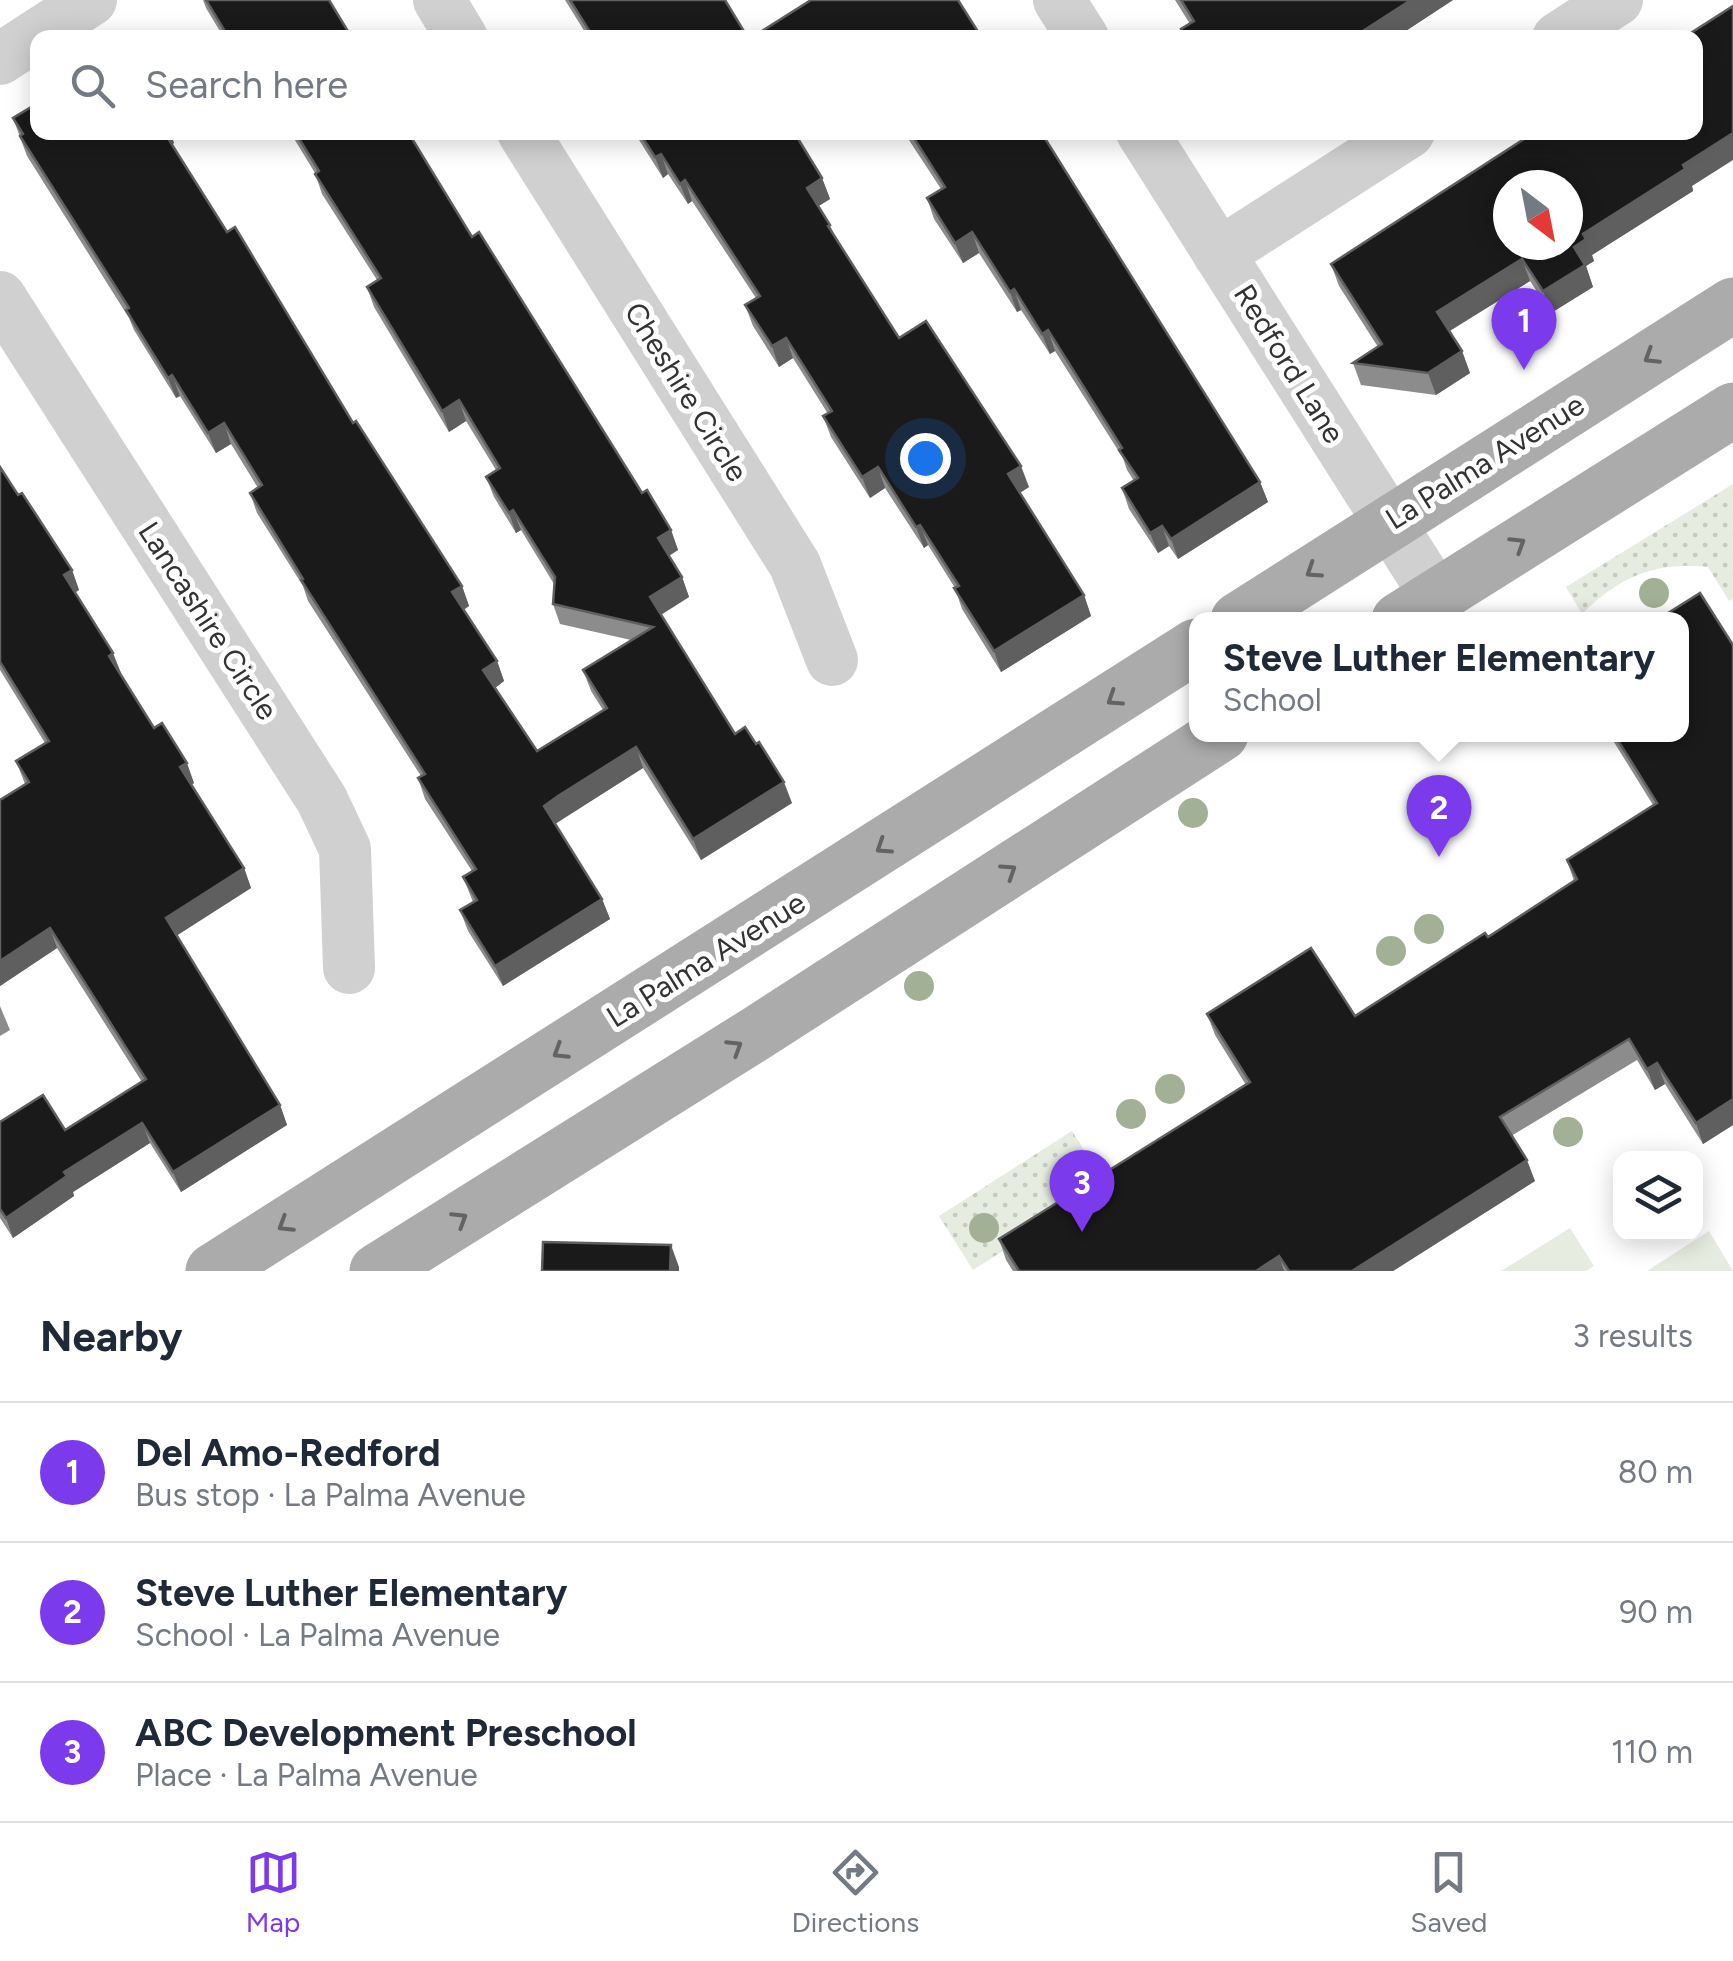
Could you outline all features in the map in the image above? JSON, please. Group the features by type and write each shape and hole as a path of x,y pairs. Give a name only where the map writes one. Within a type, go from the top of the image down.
{"main road":[{"name":"La Palma Avenue","path":"1250,612 1733,304"},
{"path":"1418,608 1733,410"},
{"name":"La Palma Avenue","path":"213,1271 1189,650"},
{"path":"378,1271 1209,742"}],"street":[{"path":"45,30 91,0"},
{"path":"439,0 457,30"},
{"path":"1059,0 1077,30"},
{"path":"1570,30 1617,0"},
{"path":"0,59 30,40"},
{"name":"Cheshire Circle","path":"527,140 796,564 832,660"},
{"name":"Redford Lane","path":"1147,140 1389,522 1418,608"},
{"path":"1218,254 1396,140"},
{"name":"Lancashire Circle","path":"0,297 322,800 345,849 349,968"}],"shaded area":[{"path":"1733,484 1733,599 1729,601 1708,567 1672,567 1639,574 1610,590 1584,612 1566,587"},
{"path":"1072,1131 1106,1185 973,1270 939,1216"},
{"path":"1570,1228 1594,1266 1586,1271 1501,1271"},
{"path":"1709,1231 1733,1271 1647,1271 1694,1241 1703,1241 1703,1235"}],"building":[{"path":"206,0 329,0 347,30 224,30"},
{"path":"570,0 725,0 743,30 589,30"},
{"path":"811,0 958,0 977,30 764,30"},
{"path":"1181,0 1411,0 1364,30 1182,30 1194,21"},
{"path":"1733,6 1733,133 1683,165 1685,169 1583,234 1583,170 1493,170 1493,260 1520,260 1437,312 1462,351 1428,373 1353,363 1382,344 1331,264 1523,140 1703,140 1703,30 1696,30"},
{"path":"30,108 30,140 169,140 227,232 235,227 353,423 356,421 462,586 452,592 497,661 483,670 537,751 607,708 583,670 653,627 553,604 555,577 513,510 509,513 486,477 500,468 459,400 442,411 367,287 381,278 315,174 319,171 300,140 413,140 472,237 479,232 642,493 647,490 671,530 658,538 682,577 650,597 735,734 745,727 784,782 693,839 636,747 558,796 544,806 602,899 495,966 460,910 477,900 463,877 476,869 418,778 425,774 250,493 262,485 224,423 208,433 172,375 168,378 126,310 129,308 20,136 23,134 13,118"},
{"path":"644,140 799,140 822,178 807,188 828,226 899,338 926,321 1021,466 1008,474 1084,595 994,651 954,588 959,586 878,467 862,477 823,416 832,411 786,338 772,346 745,305 760,296 685,180 680,184 661,154 655,157"},
{"path":"915,140 1046,140 1260,482 1171,539 1162,526 1150,533 1122,488 1138,478 1048,330 1042,334 972,232 955,243 927,198 945,187"},
{"path":"1523,260 1582,260 1585,265 1543,291"},
{"path":"0,467 18,495 22,493 72,570 64,575 113,653 109,656 154,728 162,723 187,763 180,767 244,868 166,918 280,1105 173,1172 142,1123 64,1172 67,1176 6,1218 0,1209 0,1122 43,1095 65,1130 146,1079 50,928 0,961 0,800 29,782 16,761 49,741 0,662"},
{"path":"1700,593 1733,645 1733,1099 1696,1123 1657,1063 1647,1069 1629,1039 1500,1117 1527,1160 1352,1271 1289,1271 1279,1256 1256,1271 1019,1271 999,1239 1250,1082 1207,1014 1311,948 1355,1016 1577,879 1567,860 1657,803 1619,742 1689,742 1689,612 1670,612"},
{"path":"543,1242 671,1245 670,1271 542,1271"}],"place":[{"name":"Del Amo-Redford","path":"1524,370"},
{"name":"Steve Luther Elementary","path":"1439,857"},
{"name":"ABC Development Preschool","path":"1082,1232"}]}
